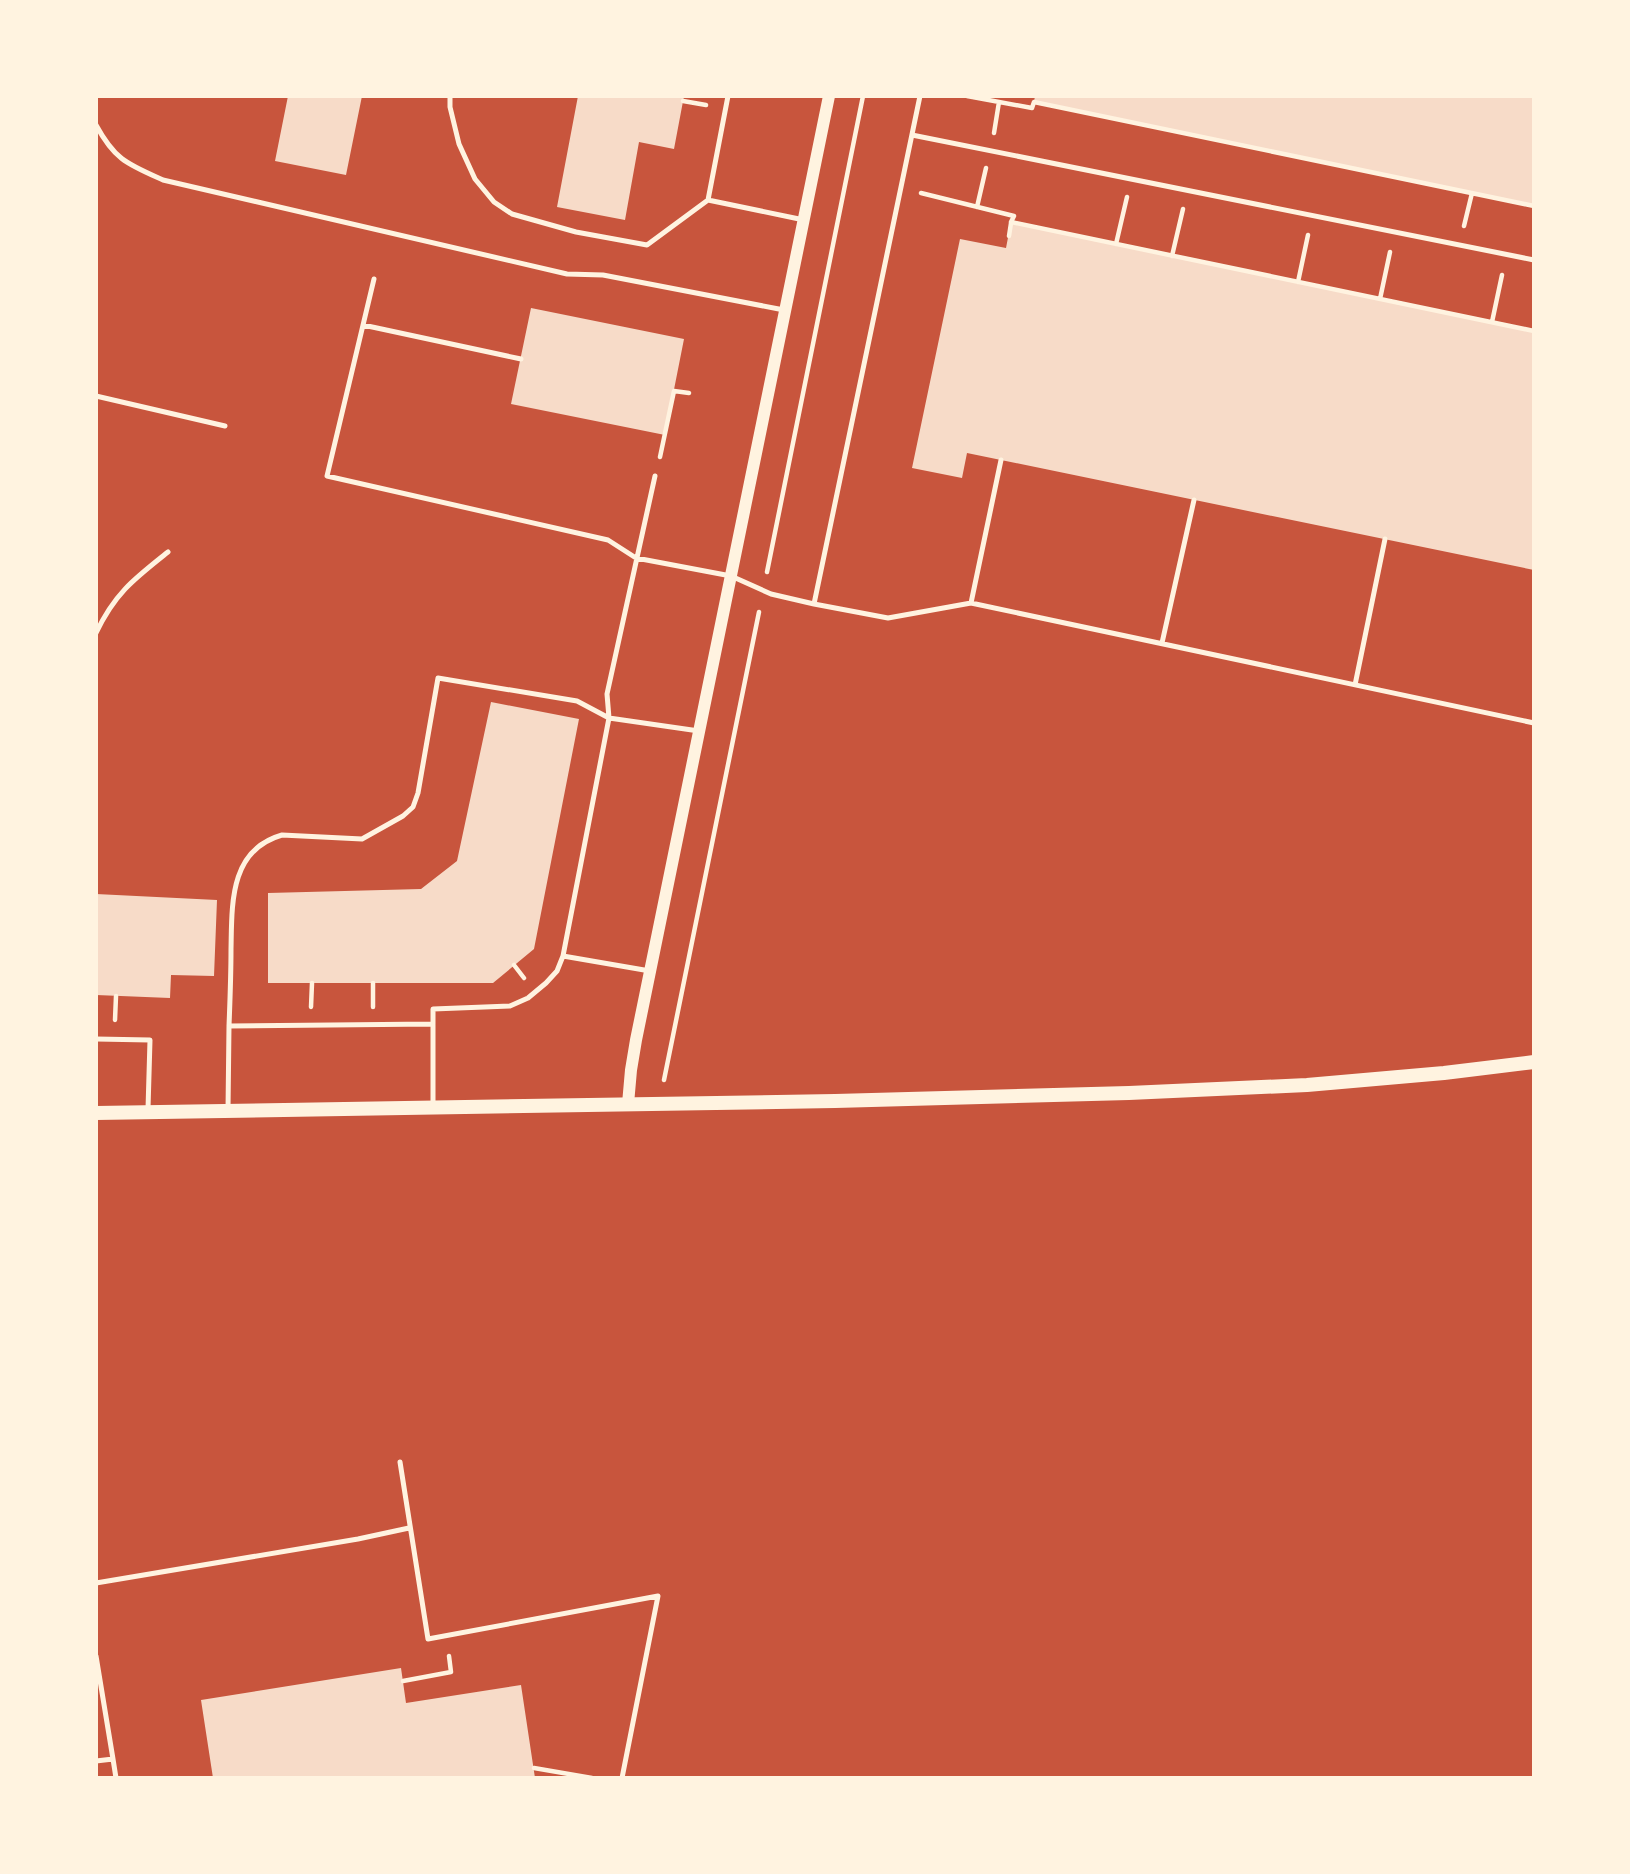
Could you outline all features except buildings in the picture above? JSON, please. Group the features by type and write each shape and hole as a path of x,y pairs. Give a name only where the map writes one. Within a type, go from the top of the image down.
{"main road":[{"path":"96,1113 835,1101 1129,1093 1330,1083 1534,1062"}],"street":[{"path":"628,1104 633,1060 650,971 829,96"}],"lane":[{"path":"450,96 459,144 475,179 494,202 512,214 576,232 647,245 708,200 728,96"},
{"path":"814,604 920,96"},
{"path":"96,125 114,154 131,166 163,180 567,274 603,275 785,310"},
{"path":"912,135 1534,260"},
{"path":"708,200 804,220"},
{"path":"374,279 327,476 608,540 636,558 731,576 771,594 814,604 888,618 971,603 1534,723"},
{"path":"363,325 521,359"},
{"path":"96,396 225,426"},
{"path":"971,603 1000,460"},
{"path":"433,1107 433,1009 510,1006 528,998 546,983 557,971 563,956 609,718 607,694 655,476"},
{"path":"1161,643 1194,500"},
{"path":"1355,685 1385,539"},
{"path":"96,633 116,597 168,552"},
{"path":"228,1111 233,901 238,876 259,845 271,838 282,835 362,839 403,816 413,807 418,793 438,678 577,701 609,718 699,731"},
{"path":"563,956 650,971"},
{"path":"229,1026 433,1024"},
{"path":"96,1039 150,1040 148,1112"},
{"path":"400,1462 428,1639 658,1596 622,1778"},
{"path":"96,1583 410,1528"},
{"path":"96,1656 116,1778"},
{"path":"96,1761 113,1759"}],"path":[{"path":"967,96 1032,108 1035,99 1534,206"},
{"path":"977,207 999,102"},
{"path":"1116,244 1132,179"},
{"path":"912,191 1014,216 1009,236"},
{"path":"1172,256 1188,191"},
{"path":"1460,245 1472,193"},
{"path":"1298,282 1312,215"},
{"path":"1011,222 1534,331"},
{"path":"1380,299 1395,232"},
{"path":"1492,322 1506,254"},
{"path":"655,476 674,391 689,393"},
{"path":"403,1681 452,1672 450,1662"},
{"path":"534,1768 592,1778"}]}
